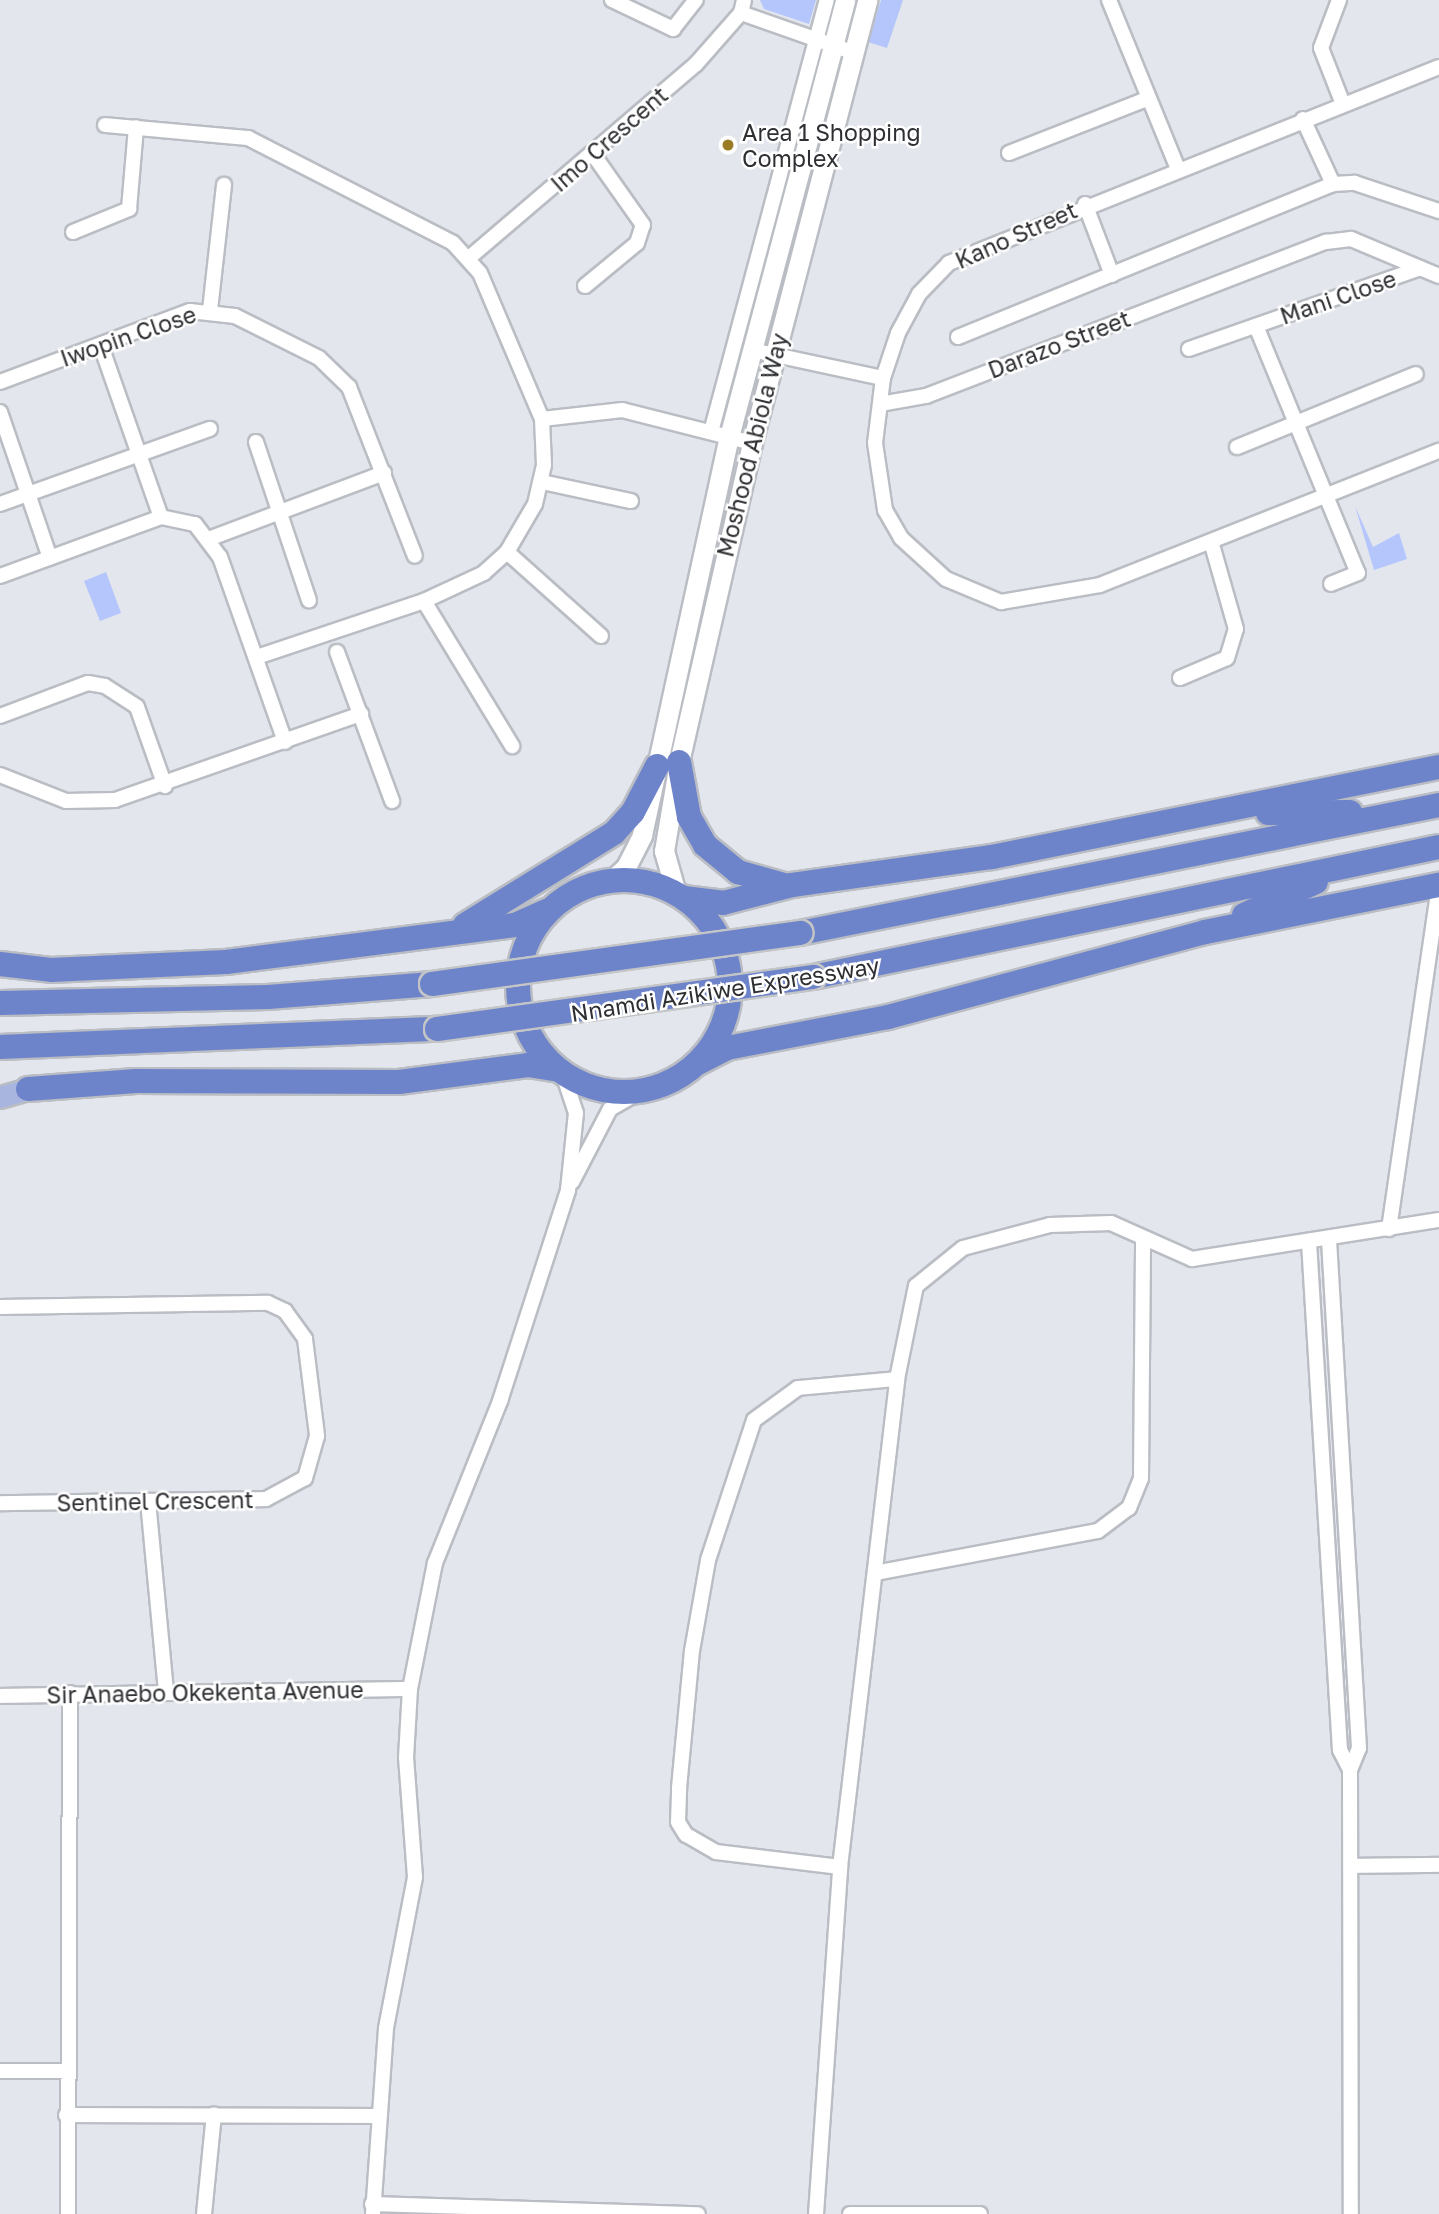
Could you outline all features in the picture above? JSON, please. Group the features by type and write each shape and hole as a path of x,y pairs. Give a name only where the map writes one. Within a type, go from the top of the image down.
{"highway":[{"path":"668,764 705,845 738,872 792,886"},
{"path":"443,933 487,914 608,837 634,812 668,764"},
{"path":"0,964 77,969 226,962 515,925 611,881 713,904 792,886 992,857 1439,767"},
{"name":"Nnamdi Azikiwe Expressway","path":"0,1003 268,997 432,984 800,933 1439,805"},
{"path":"1209,814 1407,811"},
{"name":"Nnamdi Azikiwe Expressway","path":"0,1047 437,1029 813,977 1439,848"},
{"path":"1205,932 1361,862"},
{"path":"28,1088 136,1081 399,1083 528,1065 561,1072 601,1090 641,1091 727,1048 888,1017 1205,932 1439,886"},
{"path":"680,896 719,939 729,978 725,1019 696,1065"},
{"path":"553,907 526,945 517,990 529,1035 561,1072"},
{"path":"0,987 77,969"}],"main road":[{"name":"Moshood Abiola Way","path":"680,896 664,851 668,764 720,435 752,350 824,43 845,0"},
{"name":"Moshood Abiola Way","path":"611,881 638,846 668,764 867,0"},
{"path":"0,1097 28,1088"}],"street":[{"path":"612,0 673,29 695,0"},
{"path":"720,435 824,43 827,0"},
{"path":"1339,0 1321,48 1343,104"},
{"path":"1111,1 1177,167"},
{"name":"Imo Crescent","path":"470,257 696,64 743,7 824,43 852,52"},
{"name":"Kano Street","path":"1439,67 1177,167 949,262 907,314 883,378 875,443 885,510 921,560 976,594 1001,602 1039,600 1100,584 1439,451"},
{"path":"1009,153 1149,97"},
{"path":"1303,119 1333,184"},
{"path":"105,125 258,141 431,228 470,257 542,419 541,482 507,552 484,573 424,601 257,657"},
{"path":"73,232 129,209 136,127"},
{"path":"585,286 637,243 643,225 593,154"},
{"path":"958,337 1333,184 1355,183 1439,211"},
{"path":"210,310 224,185"},
{"path":"1085,204 1112,275"},
{"name":"Darazo Street","path":"880,404 926,396 1237,274 1339,239 1439,276"},
{"name":"Mani Close","path":"1189,349 1420,268"},
{"name":"Iwopin Close","path":"0,382 101,345 210,310 235,316 336,370 361,412 415,556"},
{"path":"1256,326 1299,420 1358,573 1331,584"},
{"path":"101,345 161,517"},
{"path":"752,350 883,378"},
{"path":"1237,447 1416,374"},
{"path":"542,419 622,410 752,443"},
{"path":"0,412 50,558"},
{"path":"0,504 210,429"},
{"path":"256,442 309,600"},
{"path":"211,538 384,473"},
{"path":"541,482 631,501"},
{"path":"0,576 161,517 179,517 211,538 257,657 285,742"},
{"path":"1180,678 1227,658 1236,629 1211,541"},
{"path":"507,552 601,636"},
{"path":"424,601 512,746"},
{"path":"337,652 392,801"},
{"path":"0,716 88,683 105,686 137,707 165,786"},
{"path":"0,775 44,796 87,803 165,786 361,714"},
{"path":"1389,1229 1439,886"},
{"path":"561,1072 576,1113 568,1190"},
{"path":"641,1091 610,1109 568,1190 500,1401 435,1563 410,1689 406,1758 415,1877 376,2116 372,2209 698,2214"},
{"path":"816,2214 839,1867 897,1379 916,1286 949,1255 1023,1230 1078,1222 1111,1223 1192,1259 1329,1240 1439,1220"},
{"path":"875,1573 1098,1531 1129,1508 1141,1478 1143,1239"},
{"path":"1329,1240 1360,1748 1350,1770"},
{"path":"1309,1242 1340,1750 1350,1770 1351,2214"},
{"name":"Sentinel Crescent","path":"0,1307 241,1301 285,1311 308,1351 317,1436 305,1478 266,1499 0,1503"},
{"path":"839,1867 716,1852 686,1835 678,1822 679,1788 692,1651 708,1560 754,1420 798,1388 897,1379"},
{"path":"148,1501 166,1691"},
{"path":"1334,1643 1353,1642"},
{"name":"Sir Anaebo Okekenta Avenue","path":"0,1696 166,1691 410,1689"},
{"path":"68,2214 65,2071 70,1693"},
{"path":"1352,1866 1439,1865"},
{"path":"0,2071 65,2071"},
{"path":"204,2214 214,2114"},
{"path":"66,2115 376,2116"},
{"path":"850,2214 974,2214"}],"shaded area":[{"path":"760,0 816,0 809,24 764,9"},
{"path":"881,0 903,0 887,48 868,42"},
{"path":"1355,506 1373,547 1399,533 1407,559 1374,570"},
{"path":"106,572 121,613 100,621 84,581"}],"place":[{"name":"Area 1 Shopping Complex","path":"728,145"}]}
